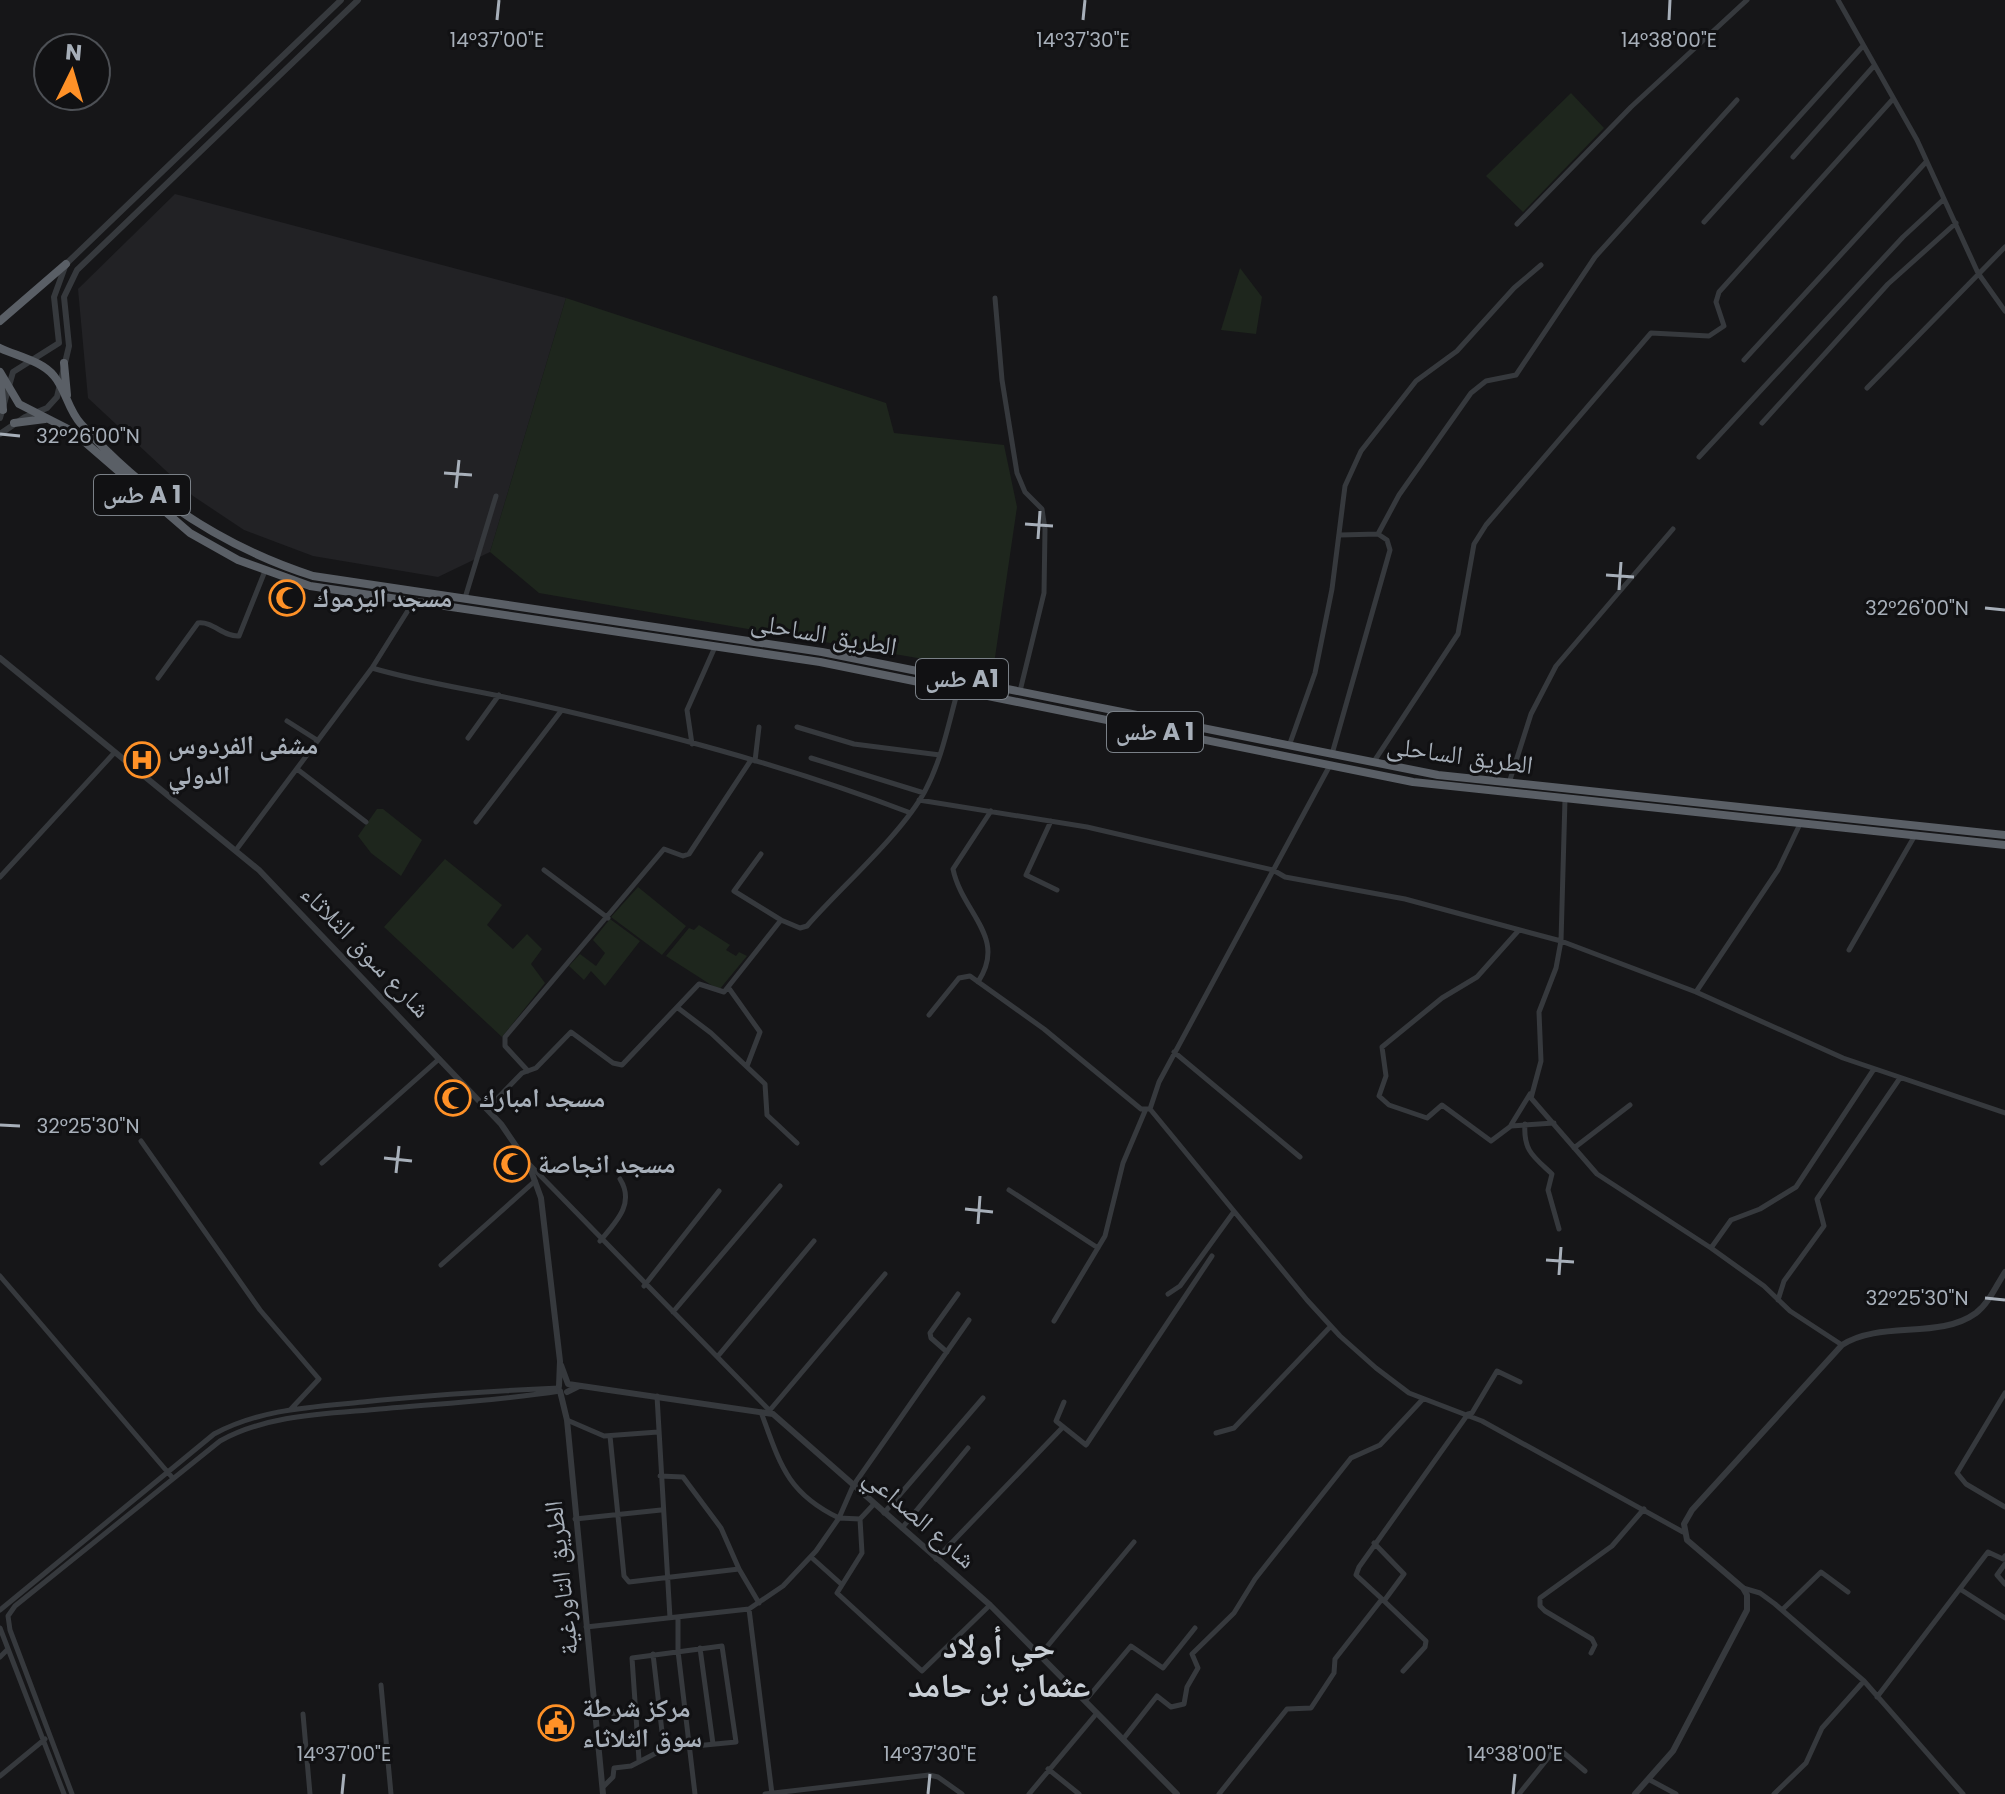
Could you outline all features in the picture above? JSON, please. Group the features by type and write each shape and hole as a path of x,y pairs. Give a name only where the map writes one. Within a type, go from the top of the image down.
{"highway":[{"path":"0,321 66,264"},
{"path":"0,348 47,368 59,382"},
{"path":"64,363 70,408"},
{"name":"طس A 1","path":"0,372 19,404 72,431 190,533 265,571"},
{"path":"0,379 1,414"},
{"name":"الطريق الساحلى","path":"59,382 81,424 176,509 243,550 313,576 822,652 1372,764 1508,784 2005,835"},
{"path":"14,423 53,420"},
{"name":"الطريق الساحلى","path":"265,571 310,586 412,604 820,662 1424,784 2005,845"},
{"path":"516,619 518,607"},
{"path":"1204,742 1206,730"},
{"path":"1888,834 1890,824"}],"street":[{"path":"1,414 16,369 59,343 54,297 66,264 341,0"},
{"path":"0,434 54,401 69,341 63,303 69,281 77,270 358,0"},
{"path":"1517,224 1631,107 1747,0"},
{"path":"1838,0 1926,162 1978,273 2005,311"},
{"path":"1704,222 1862,47"},
{"path":"1793,157 1873,67"},
{"path":"1372,764 1458,634 1474,544 1486,525 1651,333 1709,336 1724,326 1716,302 1719,292 1893,99"},
{"path":"1378,534 1399,495 1471,393 1486,381 1516,375 1595,257 1737,100"},
{"path":"1744,360 1926,162"},
{"path":"1699,457 1903,237 1944,199"},
{"path":"1762,423 1888,284 1956,223"},
{"path":"1867,388 2005,247"},
{"path":"1289,747 1317,665 1348,476 1377,427 1416,381 1457,351 1514,288 1541,265"},
{"path":"995,298 1002,380 1017,473 1025,492 1042,509 1045,529 1044,593 1020,691"},
{"path":"464,599 496,496"},
{"path":"1508,784 1531,714 1556,666 1673,529"},
{"path":"1332,756 1390,550 1387,540 1378,534 1340,535"},
{"path":"158,678 198,623 239,636 265,571"},
{"path":"236,850 372,668 412,604"},
{"path":"692,744 687,710 715,647"},
{"name":"شارع سوق الثلاثاء","path":"0,658 236,850 283,894 487,1109 529,1165 545,1218 562,1389"},
{"path":"372,668 499,695 692,744 908,812"},
{"path":"761,854 734,891 781,920 800,928 807,926 891,837 924,793 941,755 958,690"},
{"path":"468,738 499,695"},
{"path":"476,822 561,711"},
{"path":"287,721 317,740"},
{"path":"528,1071 505,1046 505,1037 664,849 683,856 689,854 753,761 759,727"},
{"path":"797,727 854,744 941,755"},
{"path":"0,877 115,752"},
{"path":"811,758 924,793"},
{"path":"1054,1321 1108,1228 1123,1163 1153,1093 1329,767"},
{"path":"297,769 366,822"},
{"path":"1519,930 1477,977 1442,998 1387,1041 1381,1052 1386,1076 1379,1091 1386,1103 1424,1118 1442,1105 1465,1119 1487,1140 1494,1140 1511,1126 1530,1094 1541,1061 1539,1012 1556,968 1561,941 1565,798"},
{"path":"919,800 1051,821 1273,870 1285,877 1405,899 1561,941 1696,992 1874,1069 2005,1113"},
{"path":"978,982 988,967 991,949 953,869 991,810"},
{"path":"1051,821 1026,875 1057,890"},
{"path":"1696,992 1767,888 1800,824"},
{"path":"1849,950 1914,837"},
{"path":"544,870 608,918"},
{"path":"487,1109 522,1073 536,1068 573,1032 613,1063 622,1065 699,984 722,993 781,920"},
{"path":"929,1015 962,975 978,982 1044,1029 1148,1110 1331,1326 1376,1368 1423,1399 1468,1414 1683,1532 1691,1545 1743,1588 1760,1593 1864,1681 1963,1794"},
{"path":"728,987 760,1032 747,1066"},
{"path":"678,1008 702,1025 766,1086 767,1115 797,1143"},
{"path":"1174,1052 1300,1157"},
{"path":"322,1163 440,1059"},
{"path":"1711,1248 1731,1220 1760,1209 1796,1187 1874,1069"},
{"path":"1778,1300 1784,1281 1824,1226 1817,1199 1900,1078"},
{"path":"1530,1094 1597,1174 1711,1248 1842,1345"},
{"path":"1574,1148 1630,1105"},
{"path":"1511,1126 1555,1123"},
{"path":"1525,1124 1524,1145 1531,1156 1552,1174 1548,1190 1559,1229"},
{"path":"141,1141 260,1310 319,1379 291,1409"},
{"path":"529,1165 644,1286 718,1356 771,1412"},
{"path":"600,1241 626,1208 627,1189 620,1179"},
{"path":"441,1265 535,1181"},
{"path":"673,1312 780,1186"},
{"path":"1009,1190 1098,1248"},
{"path":"644,1286 719,1191"},
{"path":"1168,1294 1180,1286 1233,1213"},
{"path":"718,1356 795,1268 814,1241"},
{"path":"1064,1402 1056,1418 1062,1428 1086,1445 1212,1256"},
{"path":"771,1412 885,1274"},
{"path":"0,1276 174,1478"},
{"path":"1683,1532 1687,1518 1699,1501 1842,1345 1872,1334 1952,1323 1971,1316 1986,1302 2004,1277"},
{"path":"947,1352 929,1336 958,1294"},
{"path":"586,1627 749,1609 783,1586 811,1557 839,1518 853,1486 969,1320"},
{"path":"1216,1433 1234,1428 1331,1326"},
{"path":"1403,1671 1426,1641 1356,1575 1374,1543 1468,1414 1472,1413 1497,1371 1520,1382"},
{"path":"8,1616 81,1547 238,1430 267,1421 579,1386 771,1412"},
{"path":"72,1794 8,1616 0,1612 168,1473 228,1426 291,1409 396,1398 562,1389"},
{"name":"الطريق التاورغية","path":"562,1389 603,1790"},
{"path":"2005,1393 1957,1473 1966,1484 2005,1507"},
{"path":"657,1396 667,1577 695,1794"},
{"path":"396,1398 398,1407"},
{"path":"884,1513 983,1398"},
{"path":"1124,1738 1157,1696 1171,1707 1184,1704 1187,1687 1198,1668 1192,1654 1234,1613 1255,1579 1351,1458 1380,1445 1423,1399"},
{"path":"761,1412 791,1484 815,1506 839,1518 860,1519"},
{"name":"شارع الصداعي","path":"771,1412 990,1605 1177,1794"},
{"path":"567,1420 610,1436 658,1432"},
{"path":"936,1559 1062,1428"},
{"path":"610,1436 624,1576 629,1582 739,1569"},
{"path":"902,1529 968,1448"},
{"path":"660,1476 683,1477 721,1528 739,1569 759,1603"},
{"path":"874,1504 860,1519 862,1553 840,1583 839,1598 922,1671 990,1605"},
{"path":"1591,1653 1595,1645 1592,1639 1545,1611 1540,1606 1540,1598 1612,1546 1644,1509"},
{"path":"575,1519 661,1510"},
{"path":"1040,1655 1134,1542"},
{"path":"1219,1794 1287,1709 1311,1708 1334,1673 1335,1659 1404,1574 1374,1543"},
{"path":"1877,1698 1990,1550 2005,1559 1997,1575 2005,1584"},
{"path":"811,1557 840,1583"},
{"path":"1782,1610 1821,1572 1848,1592"},
{"path":"1635,1794 1650,1780 1683,1735 1741,1624 1748,1602 1743,1588"},
{"path":"1960,1589 2005,1618"},
{"path":"749,1609 772,1794"},
{"path":"0,1628 64,1794"},
{"path":"1085,1701 1131,1646 1163,1668 1195,1628"},
{"path":"603,1790 613,1777 614,1768 639,1760 664,1749 736,1742 725,1650 718,1645 636,1657 630,1662 639,1760"},
{"path":"700,1648 713,1744"},
{"path":"0,1657 7,1650"},
{"path":"653,1654 664,1749"},
{"path":"1774,1794 1806,1763 1822,1728 1864,1681"},
{"path":"381,1685 391,1794"},
{"path":"596,1715 635,1711"},
{"path":"1029,1794 1097,1713"},
{"path":"303,1714 310,1794"},
{"path":"0,1776 50,1735"},
{"path":"1519,1794 1557,1747 1585,1771"},
{"path":"1048,1769 1079,1794"},
{"path":"765,1794 929,1775 938,1777 962,1794"},
{"path":"1650,1780 1676,1794"}],"shaded area":[{"path":"1571,93 1604,128 1523,212 1486,176"},
{"path":"175,194 566,298 490,552 438,577 313,556 244,530 193,496 88,398 78,289"},
{"path":"1240,268 1262,297 1256,334 1221,330"},
{"path":"566,298 886,403 894,433 1004,445 1017,507 993,671 539,593 490,552"},
{"path":"377,809 383,809 422,840 401,876 371,853 358,836"},
{"path":"445,859 502,905 487,925 513,949 527,934 542,949 531,964 545,983 502,1037 384,927"},
{"path":"638,887 686,926 662,955 611,917"},
{"path":"610,919 640,941 605,986 591,971 584,980 569,966 580,954 596,966 605,953 593,940"},
{"path":"699,925 730,945 726,950 736,956 739,952 747,956 719,990 666,956 689,928 694,930"}],"place":[{"name":"مسجد اليرموك","path":"287,598"},
{"name":"مشفى الفردوس الدولي","path":"142,760"},
{"name":"مسجد امبارك","path":"453,1098"},
{"name":"مسجد انجاصة","path":"512,1164"},
{"name":"مركز شرطة سوق الثلاثاء","path":"556,1723"}],"district":[{"name":"حي أولاد عثمان بن حامد","path":"999,1666"}]}
